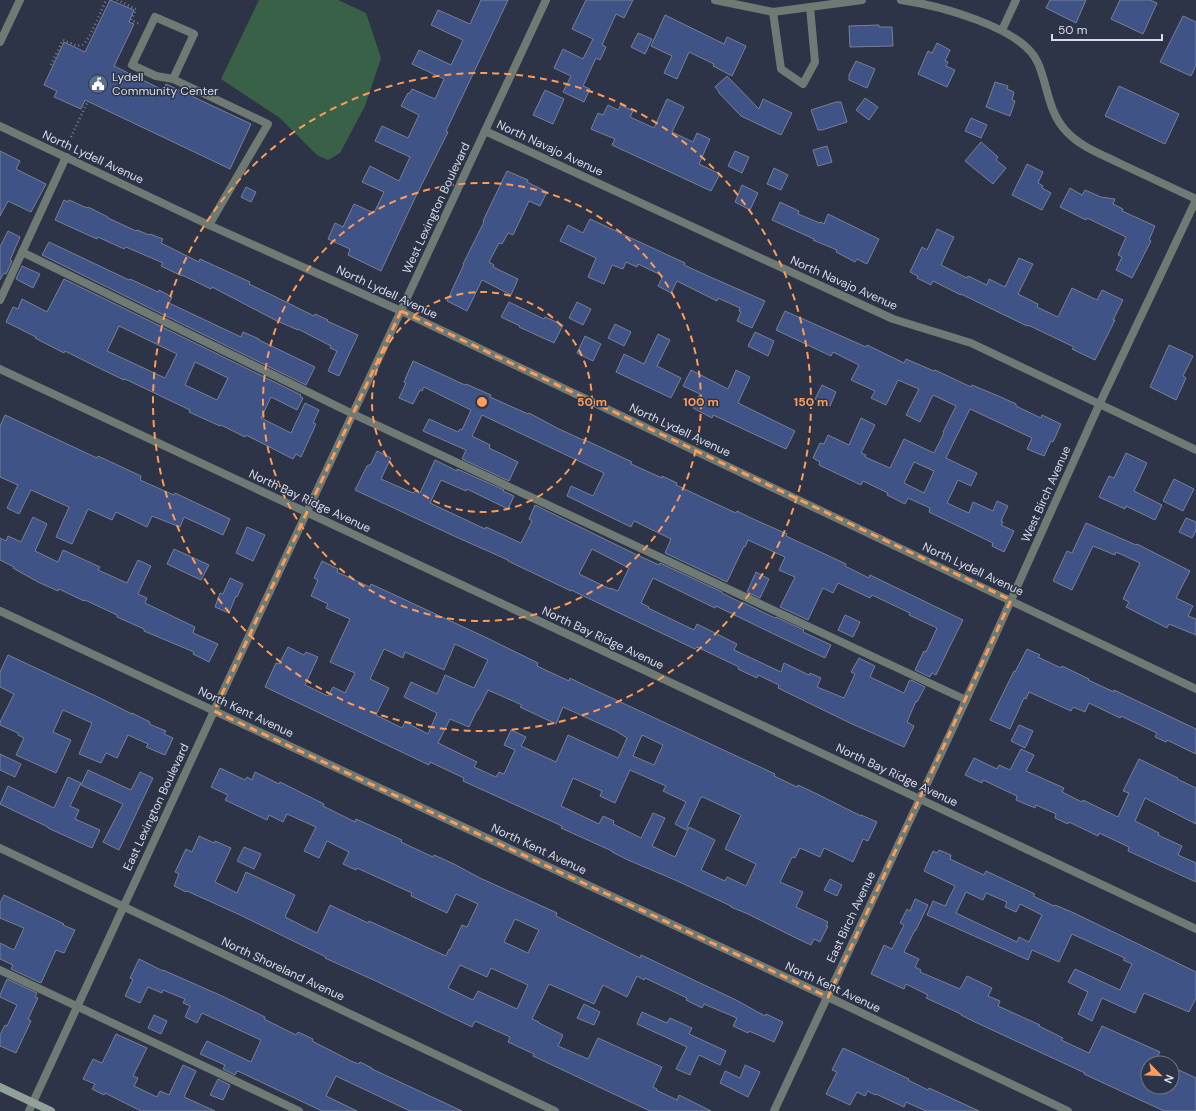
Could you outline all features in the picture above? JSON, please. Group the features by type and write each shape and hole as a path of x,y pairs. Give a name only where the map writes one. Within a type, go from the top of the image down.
{"street":[{"path":"0,42 20,0"},
{"name":"West Lexington Boulevard","path":"306,513 546,0"},
{"path":"715,0 773,12 862,0"},
{"path":"901,0 951,10 1002,30 1013,37 1027,48 1038,62 1049,101 1056,119 1067,133 1087,147 1196,200"},
{"path":"1002,30 1016,0"},
{"path":"773,12 781,69 803,84 815,62 810,7"},
{"path":"173,78 194,34 155,16 132,65 156,76 173,78 268,124 209,225"},
{"name":"North Lydell Avenue","path":"0,126 209,225 401,311 1196,689"},
{"name":"North Navajo Avenue","path":"485,131 893,318 971,343 1196,450"},
{"path":"0,300 66,157"},
{"name":"West Birch Avenue","path":"920,799 1099,404 1196,200"},
{"path":"22,252 353,414 966,700"},
{"name":"North Bay Ridge Avenue","path":"0,369 1196,929"},
{"name":"East Lexington Boulevard","path":"29,1111 306,513"},
{"name":"North Kent Avenue","path":"0,611 828,997 1068,1111"},
{"name":"East Birch Avenue","path":"774,1111 920,799"},
{"name":"North Shoreland Avenue","path":"0,848 555,1111"},
{"path":"0,970 299,1111"},
{"path":"0,1087 51,1111"}],"path":[{"path":"51,65 63,40 76,45 82,45 88,40 106,0"},
{"path":"117,0 136,9 131,20 149,29"},
{"path":"71,138 88,101"}],"highlighted area":[{"path":"401,311 1011,600 828,997 214,711"}],"green space":[{"path":"259,0 338,0 366,13 381,58 365,106 340,153 328,160 317,155 280,118 221,79"}],"building":[{"name":"Lydell Community Center","path":"110,0 134,10 129,22 134,24 114,66 163,90 166,84 251,124 230,169 85,100 81,109 54,97 57,91 44,85 64,42 85,52"},
{"path":"481,0 508,0 446,131 448,132 381,271 348,255 350,249 328,239 335,223 343,227 354,204 374,213 384,192 362,182 370,166 399,181 410,157 375,141 382,126 408,138 419,115 401,106 412,89 435,99 444,79 412,64 419,50 451,65 463,40 431,25 438,10 470,24"},
{"path":"586,0 633,0 624,18 616,14 602,45 606,47 600,60 596,58 583,86 590,89 584,102 563,92 571,76 554,68 563,49 583,59 593,39 572,29"},
{"path":"1050,0 1086,0 1076,23 1046,8"},
{"path":"1120,0 1150,0 1157,3 1143,34 1111,19"},
{"path":"665,15 724,44 727,37 746,46 732,76 713,66 714,64 689,52 677,79 664,73 672,56 651,46"},
{"path":"1183,16 1196,22 1196,65 1191,76 1160,62"},
{"path":"879,25 879,27 892,27 893,46 850,47 849,26"},
{"path":"638,33 652,39 645,54 631,47"},
{"path":"937,43 950,50 945,61 948,62 946,66 955,70 947,87 918,74 928,51 932,53"},
{"path":"856,61 875,69 867,88 849,80 849,75"},
{"path":"727,76 759,109 763,99 792,113 781,135 741,116 719,93 715,87"},
{"path":"995,82 1008,86 1007,89 1014,92 1012,100 1015,101 1010,116 986,107"},
{"path":"1119,86 1179,114 1165,144 1105,116"},
{"path":"545,90 564,99 553,124 533,115"},
{"path":"865,98 878,107 869,120 856,110"},
{"path":"667,99 684,107 672,132 693,142 697,133 710,139 699,164 720,174 711,191 612,145 615,139 591,129 598,113 603,115 608,105 618,110 621,105 633,111 630,117 654,128"},
{"path":"836,102 841,102 847,122 818,130 811,110"},
{"path":"971,118 987,125 981,138 965,131"},
{"path":"981,142 998,157 996,160 1006,168 993,184 965,161"},
{"path":"827,146 832,162 818,166 813,150"},
{"path":"0,151 20,161 16,169 46,184 31,212 8,201 0,216"},
{"path":"735,151 749,157 742,173 728,166"},
{"path":"1027,164 1043,172 1038,183 1043,186 1042,188 1051,193 1042,210 1012,195"},
{"path":"774,168 788,175 781,190 767,184"},
{"path":"507,171 528,180 527,182 547,192 540,206 529,201 513,235 508,233 502,244 499,243 489,262 494,265 493,267 518,279 511,295 482,280 467,311 447,301"},
{"path":"742,185 758,193 750,210 735,202"},
{"path":"246,187 256,192 251,202 241,197"},
{"path":"1070,188 1082,195 1085,190 1101,197 1115,199 1113,204 1123,209 1122,211 1155,226 1149,240 1151,241 1132,278 1116,270 1122,257 1118,255 1126,237 1060,207"},
{"path":"64,200 68,202 69,200 87,208 88,207 136,231 137,230 163,239 161,243 199,262 200,259 250,282 249,284 314,316 315,314 358,335 339,376 328,371 337,351 330,348 331,346 298,329 277,321 212,287 211,289 161,266 163,263 126,247 124,249 98,237 97,239 55,220"},
{"path":"780,202 799,211 798,214 820,223 821,222 824,224 828,214 879,239 867,264 857,259 855,262 836,252 837,250 772,220"},
{"path":"590,219 685,263 684,265 765,301 752,328 737,321 741,312 739,311 740,308 718,298 717,301 677,281 671,293 658,286 663,276 638,264 637,267 626,262 623,269 612,265 604,284 588,277 596,258 560,241 568,225 583,233"},
{"path":"937,229 954,237 941,265 967,278 968,276 987,285 989,279 1005,287 1019,258 1033,264 1018,294 1038,304 1037,307 1058,317 1072,288 1097,300 1102,290 1123,300 1113,320 1115,320 1095,360 1072,349 1074,347 933,281 931,285 917,278 918,276 910,272 922,247 927,250"},
{"path":"8,231 20,237 10,260 12,261 6,274 4,273 0,280 0,247"},
{"path":"49,242 129,280 130,279 158,292 159,290 172,297 169,303 241,337 243,332 315,367 306,385 42,255"},
{"path":"22,266 40,274 33,288 16,279"},
{"path":"64,279 301,395 300,396 303,398 297,410 271,397 261,418 291,433 305,403 319,410 313,423 316,424 301,457 296,454 293,459 246,435 245,437 189,412 190,410 65,351 64,353 6,322 13,307 18,309 22,299 47,312","holes":["119,326 177,354 165,378 107,351","195,362 228,378 217,400 185,385"]},
{"path":"509,302 544,319 545,317 563,325 554,343 501,317"},
{"path":"577,302 591,309 583,325 569,318"},
{"path":"785,311 866,347 867,345 904,363 906,359 934,371 935,370 971,387 972,385 1003,398 1041,418 1042,415 1061,424 1053,442 1051,441 1044,456 1027,449 1032,438 970,409 946,458 977,473 971,486 958,480 947,503 969,513 973,502 993,511 997,501 1008,506 1001,521 1003,522 1001,525 1014,531 1004,552 992,546 993,543 929,512 930,508 908,498 905,504 887,495 888,493 863,481 861,485 819,465 820,462 813,458 820,443 824,444 828,435 849,445 861,418 875,425 861,453 866,455 865,457 890,468 904,439 934,453 956,406 933,395 920,422 906,415 919,389 898,380 886,405 871,398 875,391 851,380 859,365 833,352 831,356 776,330","holes":["914,462 934,471 924,493 904,483"]},
{"path":"615,324 631,332 624,346 608,338"},
{"path":"755,332 774,341 768,356 748,346"},
{"path":"658,334 670,340 657,366 681,378 671,398 616,372 624,354 644,364"},
{"path":"585,336 601,344 593,361 577,353"},
{"path":"1169,345 1193,356 1183,376 1186,378 1176,400 1150,387"},
{"path":"413,361 465,385 466,384 491,395 490,397 528,414 529,413 559,429 632,462 631,464 677,483 676,485 712,502 736,513 737,511 787,534 786,536 846,564 845,566 869,578 870,575 963,620 936,675 932,673 930,677 915,670 924,651 926,652 937,628 872,595 870,598 838,583 833,593 823,588 808,620 780,607 795,577 779,570 785,557 748,540 727,582 665,553 671,539 634,521 631,527 567,496 571,486 593,496 604,473 482,415 472,436 490,445 489,448 518,462 509,481 462,459 466,450 423,431 429,419 458,432 460,429 462,430 471,410 424,387 422,391 420,390 413,404 399,398 406,383 404,382"},
{"path":"691,370 728,389 736,370 750,377 738,403 795,431 786,449 713,415 712,418 693,408 700,394 683,386"},
{"path":"822,385 836,392 830,406 815,399"},
{"path":"5,415 97,458 98,456 141,476 140,480 174,495 175,493 230,519 223,535 184,517 180,527 152,516 147,527 116,512 112,520 88,509 72,544 56,537 69,507 31,490 19,514 7,508 18,485 0,477 0,426"},
{"path":"377,451 391,458 381,479 413,493 415,491 420,493 435,460 457,471 457,469 504,490 503,491 514,496 508,509 467,489 466,491 441,480 430,503 485,529 486,527 521,543 532,521 529,519 535,505 633,553 659,565 660,563 742,603 804,630 803,632 831,645 825,658 653,578 641,603 649,607 648,608 694,630 697,624 737,644 734,650 781,672 784,663 809,675 810,673 821,678 817,687 844,698 855,674 851,672 859,658 875,666 870,677 904,693 909,681 911,680 925,687 917,702 916,701 907,722 914,726 904,747 778,688 779,685 758,675 757,678 738,669 739,667 697,647 695,649 508,560 355,490 367,466 371,464","holes":["592,549 629,568 618,591 610,589 579,574"]},
{"path":"1126,453 1147,463 1134,491 1162,505 1155,520 1126,506 1125,509 1099,497 1109,476 1114,478"},
{"path":"1174,479 1194,489 1183,511 1163,501"},
{"path":"33,517 47,524 35,551 58,562 63,550 100,567 98,570 127,583 138,560 151,566 138,594 147,598 145,603 195,627 193,633 218,644 209,662 193,654 194,652 144,631 144,629 85,600 84,601 59,589 58,591 38,582 0,560 0,538 6,541 8,536 21,542"},
{"path":"1186,518 1196,522 1196,531 1192,538 1179,532"},
{"path":"1086,523 1136,545 1137,544 1190,571 1176,598 1193,606 1188,616 1196,619 1196,635 1169,624 1167,628 1126,607 1129,602 1123,599 1140,563 1116,552 1115,555 1093,546 1072,590 1053,581 1067,551 1072,553"},
{"path":"247,527 265,535 253,561 236,553"},
{"path":"174,549 209,565 201,580 167,564"},
{"path":"322,561 338,569 337,572 370,587 371,584 538,663 537,666 569,681 570,678 775,774 774,776 797,787 798,785 861,816 877,822 868,841 863,839 853,862 824,848 820,857 800,848 795,858 792,857 780,882 803,892 796,907 828,922 826,926 828,926 820,942 814,939 811,945 731,906 561,828 562,826 463,781 464,778 430,762 429,765 265,687 276,663 279,664 288,647 304,655 306,652 318,657 305,685 328,696 333,687 345,693 355,673 330,662 350,619 326,608 328,604 311,596 318,580 314,578","holes":["455,644 488,660 474,688 445,675 437,694 411,682 404,697 437,713 428,734 405,722 402,728 376,715 389,688 370,679 384,649 403,658 405,652 444,670","488,690 522,705 520,707 556,724 563,707 616,731 627,738 618,758 568,735 556,762 521,746 526,737 511,730 504,745 515,750 504,774 499,772 496,777 474,767 477,762 438,743 450,719 469,727","642,735 663,745 654,765 633,756","630,770 666,786 663,791 686,802 675,824 686,830 701,797 741,815 725,849 756,864 746,886 727,877 725,881 701,870 715,840 689,827 675,857 652,846 665,818 653,813 641,838 613,824 614,821 603,816 599,824 561,806 573,778 602,791 600,796 615,803"]},
{"path":"756,572 769,579 760,598 747,592"},
{"path":"230,578 243,584 229,613 215,607 220,593 223,594"},
{"path":"845,615 860,622 853,637 838,630"},
{"path":"1027,649 1040,655 1038,657 1061,668 1062,666 1089,679 1088,680 1114,692 1114,690 1196,729 1196,754 1167,740 1166,742 1155,737 1157,733 1121,716 1120,718 1089,703 1085,712 1073,707 1071,711 1029,692 1026,699 1024,698 1010,729 990,720 1014,671 1015,672"},
{"path":"8,655 132,713 150,722 149,724 166,731 164,734 173,738 165,755 146,747 148,744 128,735 117,758 106,753 101,763 79,754 92,723 63,710 53,732 71,740 56,773 16,755 24,738 18,735 18,733 0,725 0,722 14,694 0,687 0,672"},
{"path":"1019,725 1033,731 1025,748 1011,741"},
{"path":"1021,749 1034,755 1026,771 1064,788 1062,792 1082,802 1083,800 1118,817 1129,793 1123,791 1139,759 1196,788 1196,824 1145,798 1135,821 1159,833 1158,835 1182,846 1178,855 1196,863 1196,882 1128,851 1129,847 1099,833 1098,836 1069,822 1068,824 1055,818 1056,814 1036,805 1035,808 1016,800 1017,796 983,780 982,783 965,775 974,758 997,769 999,765 1010,770"},
{"path":"0,754 21,764 15,777 0,770"},
{"path":"220,768 245,780 247,777 252,780 255,772 279,784 280,782 324,804 323,806 355,822 356,819 402,840 401,842 433,857 434,855 454,864 480,878 557,913 556,916 640,958 641,955 736,1000 765,1016 766,1014 783,1022 774,1042 733,1026 737,1018 704,1004 702,1008 686,1000 687,998 645,978 644,980 637,976 627,997 603,985 594,1004 549,984 532,1019 563,1035 558,1046 588,1059 598,1038 662,1067 653,1087 657,1089 656,1090 677,1100 679,1095 711,1111 650,1111 533,1056 534,1054 508,1042 510,1037 475,1021 472,1027 325,958 326,957 238,914 174,886 179,874 175,872 186,849 192,852 199,836 214,843 215,841 231,848 215,882 237,893 246,872 295,895 285,917 317,933 330,905 446,956 462,925 467,927 478,904 456,894 447,913 411,896 412,893 357,868 356,870 343,864 349,852 327,841 319,858 304,851 316,827 287,814 283,822 269,815 267,820 225,800 228,795 211,787","holes":["515,919 539,930 528,953 504,942","460,965 487,977 491,968 528,985 517,1009 478,991 473,1000 448,988"]},
{"path":"88,770 131,790 140,772 153,778 119,850 103,842 123,804 81,785"},
{"path":"68,777 81,783 70,806 79,810 75,819 100,830 92,848 0,804 8,786 54,808"},
{"path":"244,847 261,854 254,869 237,861"},
{"path":"939,850 951,855 950,859 984,875 986,871 1035,894 1033,896 1074,913 1196,972 1196,998 1189,1012 1144,993 1135,1013 1102,998 1092,1021 1078,1014 1088,992 1068,982 1075,969 1120,990 1132,964 1123,960 1125,958 1072,934 1059,962 1032,950 1028,960 927,915 933,901 945,906 955,886 924,871 933,851 937,853","holes":["966,892 983,900 986,893 1007,902 1005,907 1016,912 1020,904 1042,915 1029,942 1019,937 1017,942 956,913"]},
{"path":"830,879 842,885 837,896 824,890"},
{"path":"4,895 75,930 64,953 56,950 41,983 11,969 13,965 0,959 0,943 14,950 24,928 0,918 0,903"},
{"path":"915,899 928,905 904,952 919,959 915,967 921,970 920,972 960,989 967,976 992,988 988,996 1000,1001 998,1006 1040,1025 1039,1026 1063,1038 1061,1040 1089,1053 1102,1026 1160,1052 1158,1055 1140,1055 1140,1095 1180,1095 1180,1071 1196,1078 1196,1111 1164,1111 926,998 928,995 906,984 904,989 871,974 884,945 892,949 904,925 900,923 907,909 910,911"},
{"path":"139,959 222,996 265,1017 264,1019 296,1035 298,1032 313,1039 312,1041 351,1061 359,1064 360,1062 462,1111 410,1111 336,1076 326,1096 357,1111 322,1111 240,1072 237,1071 235,1075 223,1069 225,1065 200,1054 207,1041 251,1062 261,1040 202,1013 197,1023 185,1017 190,1006 183,1003 185,999 163,990 162,993 148,987 140,1003 125,996 133,979 130,978"},
{"path":"7,979 37,993 35,997 38,998 28,1019 31,1021 16,1053 0,1046 0,1035 5,1025 7,1026 17,1005 0,997"},
{"path":"584,1004 600,1012 594,1025 577,1018"},
{"path":"642,1012 667,1023 670,1018 692,1028 689,1034 726,1051 720,1065 699,1055 690,1075 676,1069 687,1047 637,1024"},
{"path":"154,1015 167,1021 161,1034 148,1028"},
{"path":"116,1034 147,1048 133,1076 138,1078 134,1086 157,1097 160,1091 169,1095 183,1065 196,1071 184,1097 215,1111 141,1111 105,1093 104,1095 92,1089 95,1084 83,1079 93,1059 102,1063"},
{"path":"843,1048 909,1079 908,1080 928,1090 929,1088 979,1111 926,1111 906,1102 904,1107 868,1091 865,1096 857,1092 850,1105 826,1094 837,1072 832,1070"},
{"path":"745,1065 760,1072 748,1097 720,1083 725,1071 740,1078"},
{"path":"218,1079 230,1085 223,1100 210,1095"}],"place":[{"name":"Lydell Community Center","path":"98,84"}]}
